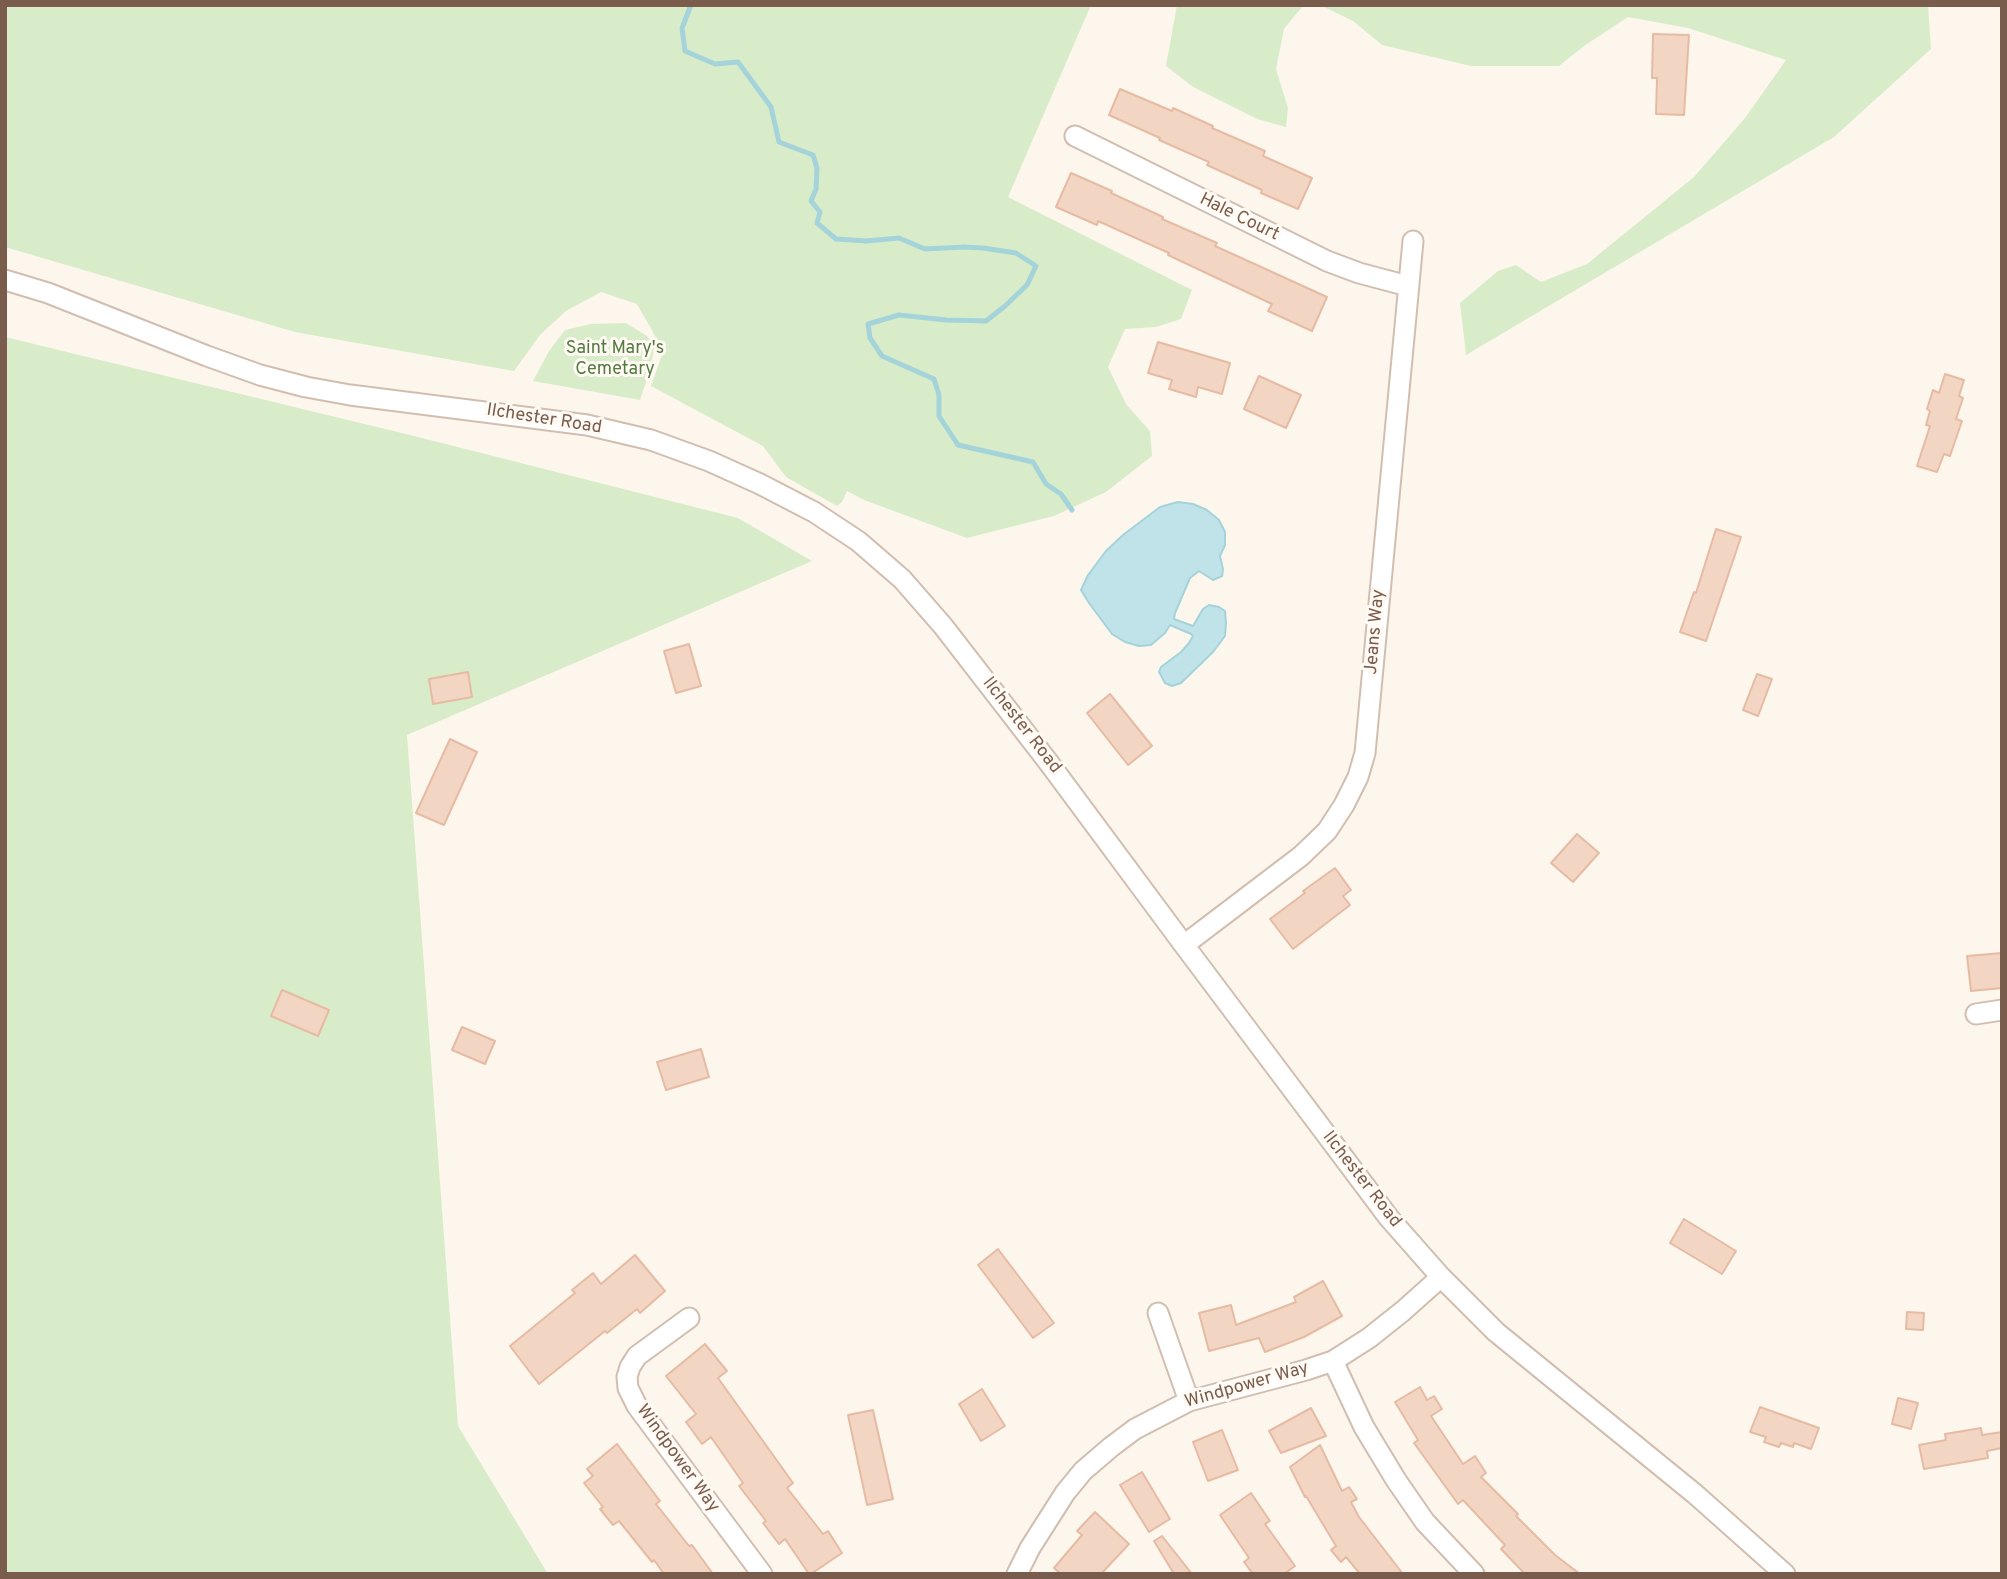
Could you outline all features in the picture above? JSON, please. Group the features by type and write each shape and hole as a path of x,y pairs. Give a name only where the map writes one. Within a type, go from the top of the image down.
{"street":[{"name":"Hale Court","path":"1075,136 1327,261 1408,286"},
{"name":"Jeans Way","path":"1184,946 1301,856 1327,831 1344,805 1357,777 1365,752 1413,241"},
{"name":"Ilchester Road","path":"5,280 48,293 260,375 306,387 587,425 651,440 709,461 760,484 814,512 858,541 902,579 943,626 1049,763 1389,1218 1441,1277 1496,1332 1695,1494 1785,1574"},
{"path":"1976,1014 2002,1010"},
{"name":"Windpower Way","path":"1017,1574 1048,1517 1065,1493 1083,1471 1135,1429 1189,1401 1333,1361 1369,1338 1441,1277"},
{"path":"1158,1313 1189,1401"},
{"name":"Windpower Way","path":"689,1318 637,1356 626,1377 628,1388 637,1406 762,1574"},
{"path":"1333,1361 1364,1427 1396,1480 1426,1522 1474,1574"}],"green space":[{"path":"5,5 1091,5 1008,197 1192,290 1181,319 1156,327 1125,329 1108,367 1126,404 1150,431 1152,456 1106,492 1054,516 967,538 864,500 847,491 837,506 786,477 763,446 651,386 663,352 653,332 637,304 601,292 566,311 540,335 514,371 295,332 5,247"},
{"path":"1177,5 1312,5 1302,7 1284,29 1276,69 1288,108 1286,127 1257,119 1193,87 1166,66"},
{"path":"1320,5 1928,5 1931,49 1834,137 1466,355 1460,303 1498,271 1516,265 1541,282 1587,264 1694,177 1745,118 1786,60 1688,28 1628,17 1559,66 1471,66 1382,45 1353,21"},
{"name":"Saint Mary's Cemetary","path":"626,323 647,336 655,346 640,400 533,381 549,351 565,330 591,324"},
{"path":"5,337 738,518 812,561 407,735 458,1426 548,1574 5,1574"}],"water":[{"path":"1178,502 1207,510 1219,520 1225,532 1225,545 1220,556 1222,576 1213,580 1199,571 1190,578 1174,619 1193,626 1203,609 1209,605 1225,611 1226,623 1225,636 1213,652 1181,683 1172,686 1165,683 1159,672 1161,667 1181,652 1193,636 1170,625 1151,645 1139,646 1125,642 1112,634 1081,590 1088,575 1106,551 1123,535 1160,507"}],"building":[{"path":"1653,34 1689,35 1684,115 1656,114 1657,78 1652,78"},
{"path":"1120,89 1213,126 1212,128 1265,151 1263,156 1312,178 1298,209 1207,165 1209,162 1109,115"},
{"path":"1071,173 1112,191 1111,193 1163,217 1162,219 1217,243 1215,246 1327,297 1312,331 1268,311 1272,304 1168,255 1169,253 1098,221 1097,225 1056,207"},
{"path":"1158,342 1230,363 1222,394 1198,387 1196,397 1169,389 1172,380 1148,373"},
{"path":"1945,374 1964,380 1959,396 1963,398 1956,419 1962,421 1950,456 1944,454 1937,472 1917,466 1930,426 1926,425 1930,411 1927,409 1933,390 1939,393"},
{"path":"1259,376 1301,395 1286,428 1244,409"},
{"path":"1716,529 1741,537 1706,641 1680,632 1694,592 1696,593"},
{"path":"689,644 701,686 676,693 664,651"},
{"path":"468,672 472,697 433,704 429,679"},
{"path":"1757,674 1772,679 1758,716 1743,710"},
{"path":"1110,694 1152,746 1128,765 1087,713"},
{"path":"450,739 477,752 444,825 416,813"},
{"path":"1577,834 1599,853 1573,882 1551,863"},
{"path":"1335,868 1351,890 1343,896 1350,905 1293,949 1270,919"},
{"path":"2002,953 2002,988 1971,991 1967,956"},
{"path":"282,990 329,1010 318,1036 271,1016"},
{"path":"462,1027 495,1041 485,1064 452,1050"},
{"path":"701,1049 709,1077 666,1090 657,1062"},
{"path":"1684,1219 1736,1251 1722,1274 1670,1243"},
{"path":"998,1249 1054,1323 1033,1338 978,1265"},
{"path":"635,1255 665,1291 640,1313 637,1309 607,1333 605,1331 539,1384 510,1346 575,1293 572,1290 593,1273 601,1284"},
{"path":"1323,1281 1342,1316 1304,1337 1265,1352 1259,1338 1209,1351 1199,1313 1231,1305 1236,1325 1296,1302 1294,1297"},
{"path":"1907,1312 1924,1313 1923,1330 1906,1329"},
{"path":"705,1344 727,1371 718,1378 793,1483 787,1488 823,1534 828,1531 842,1553 811,1574 785,1539 779,1544 763,1523 766,1521 739,1486 743,1483 711,1437 702,1444 686,1422 696,1414 666,1376"},
{"path":"1420,1387 1427,1400 1434,1396 1442,1409 1431,1416 1463,1464 1475,1456 1486,1473 1481,1477 1555,1555 1580,1574 1525,1574 1501,1549 1505,1545 1463,1500 1458,1504 1414,1443 1418,1440 1395,1402"},
{"path":"982,1389 1005,1426 981,1441 959,1404"},
{"path":"1898,1398 1918,1403 1911,1429 1892,1424"},
{"path":"1760,1407 1819,1428 1811,1449 1794,1443 1793,1447 1781,1443 1779,1447 1764,1442 1766,1437 1750,1432"},
{"path":"1311,1408 1326,1436 1281,1453 1269,1431"},
{"path":"873,1410 893,1499 867,1505 848,1415"},
{"path":"1981,1428 1982,1435 2002,1432 2002,1448 1987,1451 1988,1458 1924,1469 1919,1445 1946,1440 1945,1434"},
{"path":"1222,1430 1238,1470 1208,1481 1193,1442"},
{"path":"617,1444 660,1501 656,1504 713,1574 664,1574 619,1521 613,1525 600,1509 603,1507 584,1483 593,1476 587,1469"},
{"path":"1320,1445 1342,1491 1349,1487 1357,1499 1351,1502 1359,1517 1403,1574 1360,1574 1346,1557 1341,1562 1331,1550 1336,1546 1305,1497 1290,1467"},
{"path":"1142,1472 1170,1519 1149,1532 1120,1485"},
{"path":"1251,1493 1270,1521 1265,1524 1295,1566 1284,1574 1253,1574 1244,1562 1249,1558 1220,1515"},
{"path":"1095,1512 1129,1544 1101,1574 1061,1574 1054,1568 1082,1535 1077,1531"},
{"path":"1162,1536 1192,1574 1174,1574 1154,1541"}],"waterway":[{"path":"691,5 682,28 685,51 715,64 738,62 771,107 779,142 813,155 817,168 816,189 811,201 820,212 817,223 836,239 866,241 899,238 925,249 983,248 1016,253 1036,266 1027,285 986,321 899,315 868,324 870,338 882,356 934,379 939,395 939,416 958,445 1033,462 1046,484 1061,494 1072,510"}]}
